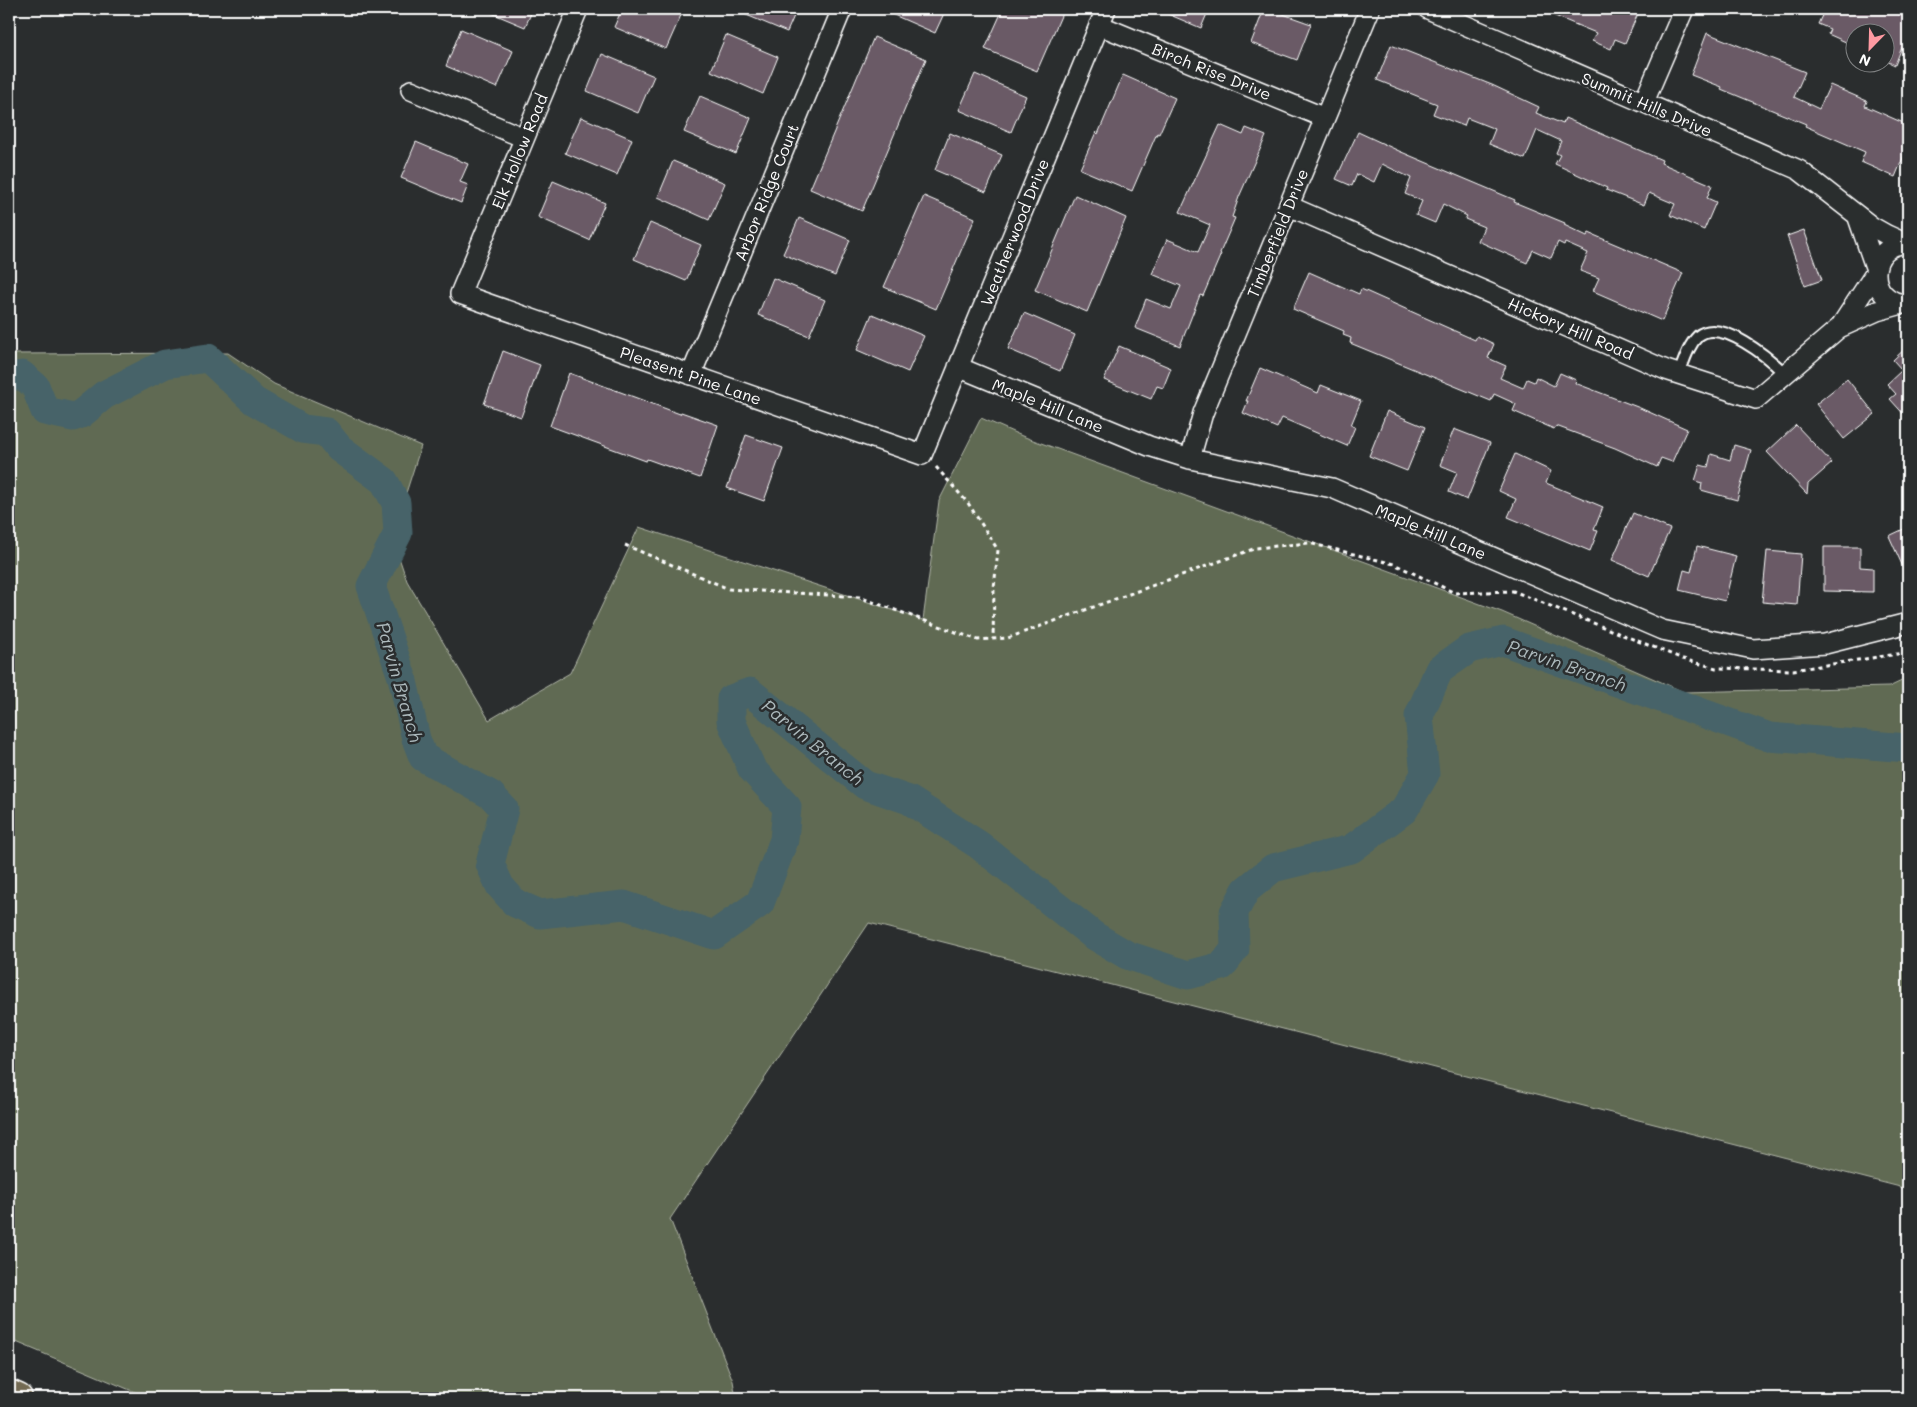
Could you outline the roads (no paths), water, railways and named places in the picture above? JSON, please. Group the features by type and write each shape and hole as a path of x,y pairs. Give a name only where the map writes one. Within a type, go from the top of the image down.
{"highway":[{"path":"9,1394 18,1398"}],"street":[{"name":"Elk Hollow Road","path":"460,294 578,9"},
{"name":"Arbor Ridge Court","path":"691,375 842,9"},
{"name":"Timberfield Drive","path":"1190,459 1202,417 1370,9"},
{"name":"Summit Hills Drive","path":"1428,9 1799,170 1857,215 1887,235 1908,244"},
{"path":"1644,102 1684,9"},
{"name":"Birch Rise Drive","path":"1103,17 1325,118"},
{"name":"Weatherwood Drive","path":"922,455 1103,17"},
{"path":"411,90 524,138"},
{"name":"Hickory Hill Road","path":"1289,206 1666,370 1756,398 1839,328 1877,311 1906,304"},
{"path":"1857,215 1876,271 1878,286 1883,294 1893,302 1906,304"},
{"name":"Hickory Hill Road","path":"1839,328 1876,271 1879,260 1887,250 1897,245 1908,244"},
{"name":"Pleasent Pine Lane","path":"460,294 922,455"},
{"name":"Maple Hill Lane","path":"958,368 1149,446 1190,459 1332,488 1662,630 1752,649 1825,644 1908,623"}],"lane":[{"path":"1678,374 1690,346 1700,334 1715,331 1752,346 1766,355 1785,374"}],"waterway":[{"name":"Parvin Branch","path":"9,377 22,375 35,386 45,411 73,417 81,414 104,395 165,364 208,358 254,401 303,429 326,432 339,448 384,481 396,503 398,533 371,586 402,677 416,739 423,757 491,795 504,809 490,864 500,886 515,903 540,914 624,905 714,935 760,903 784,840 787,807 752,769 731,721 731,699 750,692 865,785 909,800 979,845 1093,935 1127,955 1188,975 1222,966 1235,949 1234,912 1246,890 1273,868 1351,849 1404,810 1425,774 1419,716 1439,670 1469,649 1503,641 1769,737 1908,748"}]}
